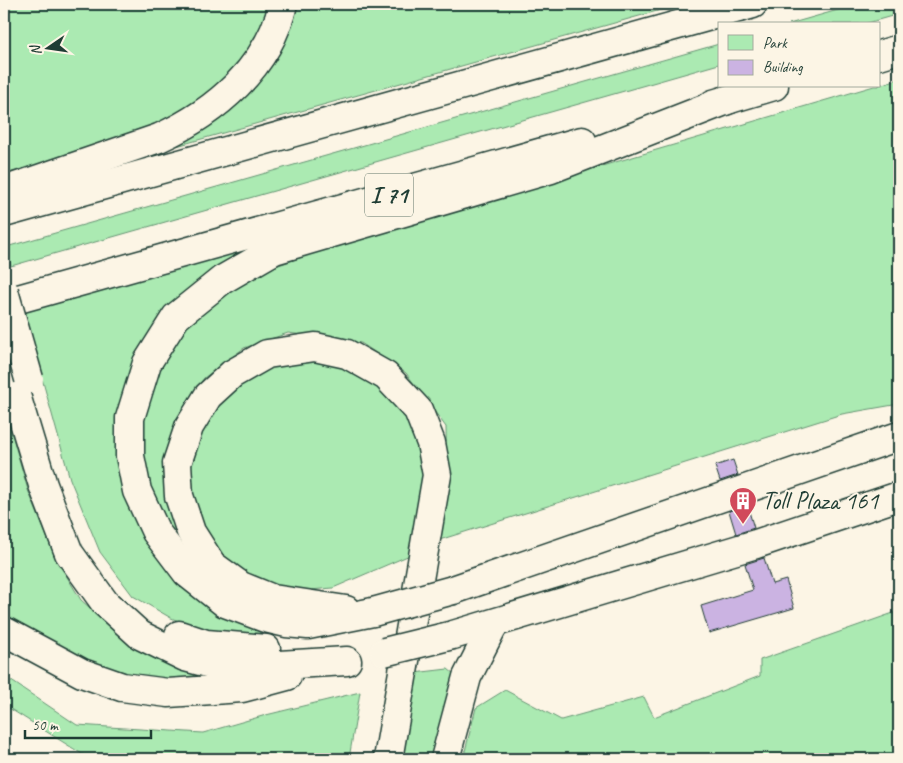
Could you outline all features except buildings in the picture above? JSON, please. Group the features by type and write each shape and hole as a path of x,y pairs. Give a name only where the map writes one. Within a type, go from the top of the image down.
{"highway":[{"path":"4,190 159,138 181,128 203,114 224,99 247,75 269,44 283,4"},
{"path":"4,213 753,4"},
{"path":"880,55 899,49"},
{"name":"I 71","path":"4,303 767,88"},
{"path":"730,99 551,170 274,250 222,280 176,317 147,363 130,418 130,456 137,491 156,532 187,573 225,603 286,624 308,625 373,612 454,590 899,436"},
{"path":"4,291 20,382 43,485 69,554 105,603 140,635 185,657 215,665 245,666 347,661"},
{"path":"373,612 306,605 273,599 241,586 212,565 191,532 179,496 177,463 189,427 208,396 232,374 267,354 315,347 347,354 386,376 418,410 431,443 436,475 388,759"},
{"path":"4,355 20,382 77,532 104,579 139,614 169,632 206,644 248,649 276,649 303,644 373,612"},
{"path":"4,631 82,673 122,686 168,692 242,688 494,624 756,544 899,496"},
{"path":"445,759 467,677 494,624"}],"green space":[{"path":"4,4 269,4 254,48 214,91 169,120 79,155 4,174"},
{"path":"292,4 682,4 166,149"},
{"path":"859,4 899,4 899,14 871,22 796,22"},
{"path":"718,44 718,64 11,266 6,247"},
{"path":"899,79 899,404 842,414 436,541 447,500 446,427 406,373 361,343 288,333 244,348 204,378 183,409 171,439 195,564 160,521 137,448 150,379 179,327 209,299 258,272 364,236 867,88 880,88 880,85"},
{"path":"240,251 242,258 128,393 135,513 260,622 260,639 217,635 171,618 133,596 100,552 70,479 23,310"},
{"path":"302,355 359,364 411,415 425,464 410,555 333,588 310,590 281,588 244,573 214,546 199,520 189,479 195,443 208,406 244,375"},
{"path":"4,407 28,490 55,557 81,600 123,637 240,680 156,682 114,671 4,626"},
{"path":"899,611 899,759 463,759 476,708 505,690 561,720 644,697 654,717 760,676 760,660"},
{"path":"448,669 454,674 434,759 397,759 414,673"},
{"path":"4,676 77,725 203,733 360,692 349,759 90,759 4,705"}],"place":[{"name":"Toll Plaza 161","path":"743,525"}]}
